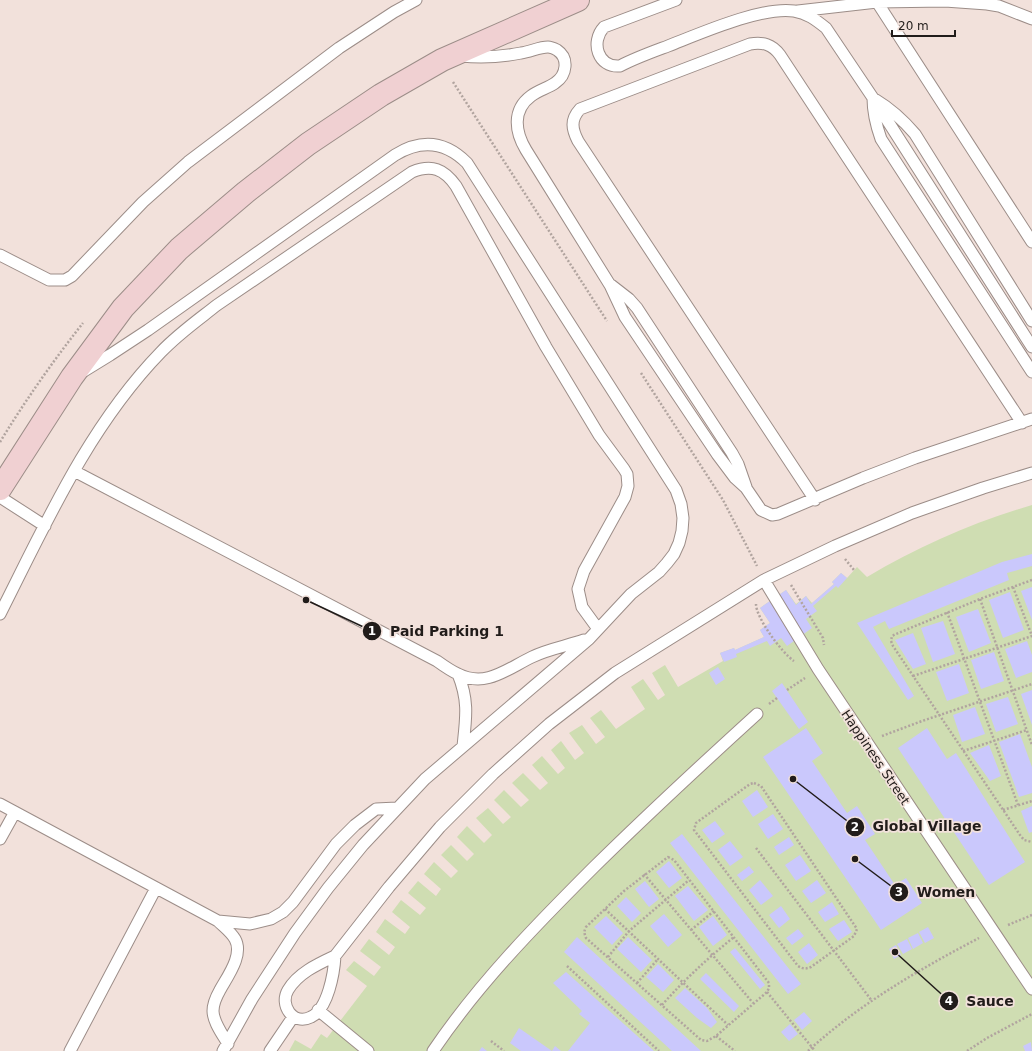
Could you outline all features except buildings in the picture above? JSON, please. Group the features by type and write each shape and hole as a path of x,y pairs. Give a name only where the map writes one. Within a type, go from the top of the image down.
{"street":[{"path":"0,489 72,377 123,308 179,249 246,192 308,144 369,103 442,60 578,0"}],"lane":[{"path":"0,255 49,280 65,280 72,276 143,202 188,162 339,48 394,12 416,0"},
{"path":"676,0 604,27 597,37 596,44 604,62 614,66 620,66 705,32 768,12 794,11 878,2 945,1 999,6 1032,20"},
{"path":"878,2 1032,242"},
{"path":"794,11 806,14 817,20 826,28 873,98 1032,347"},
{"path":"453,55 482,58 497,57 548,47 556,50 562,55 565,63 565,71 561,79 531,96 520,110 518,118 518,135 610,285 625,317 703,434 735,478 746,488 761,510 772,515 815,500 863,478 915,458 1027,421 780,55 771,46 765,43 750,44 580,109 575,115 572,127 578,141 815,500"},
{"path":"873,98 889,108 903,120 915,134 1032,322"},
{"path":"873,98 873,112 881,139 1032,372"},
{"path":"72,377 129,343 405,149 416,145 428,144 440,146 459,155 467,163 676,490 681,504 683,518 679,543 674,554 659,572 631,594 589,639 425,779 363,845 328,888 295,933 252,999 226,1048"},
{"path":"0,614 74,471 99,431 136,381 161,352 217,305 412,172 427,168 436,169 444,173 456,186 546,347 600,435 627,474 628,486 625,497 584,571 578,589 582,607 598,630"},
{"path":"74,471 437,661 458,674 472,679 487,679 496,676 539,654 589,639"},
{"path":"335,956 332,981 329,991 318,1010 312,1017 302,1020 293,1017 286,1010 284,1000 291,985 301,975 335,956 389,888 440,828 493,774 549,724 615,673 764,580 835,546 912,513 983,488 1032,473"},
{"path":"0,497 45,526"},
{"name":"Happiness Street","path":"764,580 818,669 1032,989"},
{"path":"458,674 466,700 463,746"},
{"path":"433,1051 479,990 517,945 631,831 757,714"},
{"path":"0,804 218,922 228,931 235,940 237,954 234,964 215,998 213,1006 213,1012 226,1048"},
{"path":"218,922 250,924 271,919 283,912 293,902 336,844 355,825 376,809 397,808"},
{"path":"0,839 15,812"},
{"path":"70,1051 156,888"},
{"path":"318,1010 368,1051"},
{"path":"270,1051 293,1017"}],"path":[{"path":"1032,580 947,612 892,636 891,641 939,715 1024,840 1032,842"},
{"path":"913,676 1032,637 1013,587"},
{"path":"980,599 1032,744"},
{"path":"947,612 1018,805"},
{"path":"786,690 818,669"},
{"path":"867,742 939,715 1032,684"},
{"path":"963,750 1027,730"},
{"path":"754,783 761,786 856,926 856,933 854,936 834,951 811,967 802,969 798,966 695,834 694,827 696,823 750,784 754,783"},
{"path":"1003,810 1032,801"},
{"path":"756,848 872,1001"},
{"path":"668,857 674,860 689,880 769,983 767,992 709,1041 701,1040 586,938 584,930 644,874 668,857"},
{"path":"644,874 753,1003"},
{"path":"608,957 629,932 689,880"},
{"path":"605,909 728,1024"},
{"path":"691,930 714,911"},
{"path":"808,1051 872,1001 931,963 993,931 1032,915"},
{"path":"662,1005 712,954 734,936"},
{"path":"637,983 658,959"},
{"path":"567,966 659,1051"},
{"path":"767,992 815,1051"},
{"path":"967,1051 987,1038 1032,1014"},
{"path":"716,1036 735,1051"},
{"path":"491,1042 504,1051"}],"green space":[{"path":"1032,505 1032,1051 289,1051 295,1040 311,1049 321,1034 327,1038 367,986 346,970 354,961 374,976 381,967 360,951 369,939 389,955 395,947 376,932 385,919 405,934 410,927 392,912 401,900 420,915 426,908 408,893 418,881 436,896 441,889 424,874 434,862 451,878 458,871 441,855 451,845 467,861 474,854 457,837 467,826 484,843 492,835 476,818 488,808 503,824 511,817 494,800 504,790 521,807 529,800 512,783 523,773 540,790 548,783 532,765 542,756 558,774 565,768 551,750 561,741 575,760 584,753 569,733 582,725 596,744 605,737 590,718 601,710 616,729 645,709 631,687 643,679 658,700 665,695 652,673 665,665 678,687 723,661 720,653 734,648 735,650 764,637 760,630 770,623 760,608 786,590 796,604 806,596 812,603 834,584 832,582 841,573 847,578 857,567 867,577 907,555 947,536 989,519"}],"place":[{"name":"Paid Parking 1","path":"306,600"},
{"name":"Global Village","path":"793,779"},
{"name":"Women","path":"855,859"},
{"name":"Sauce","path":"895,952"}]}
